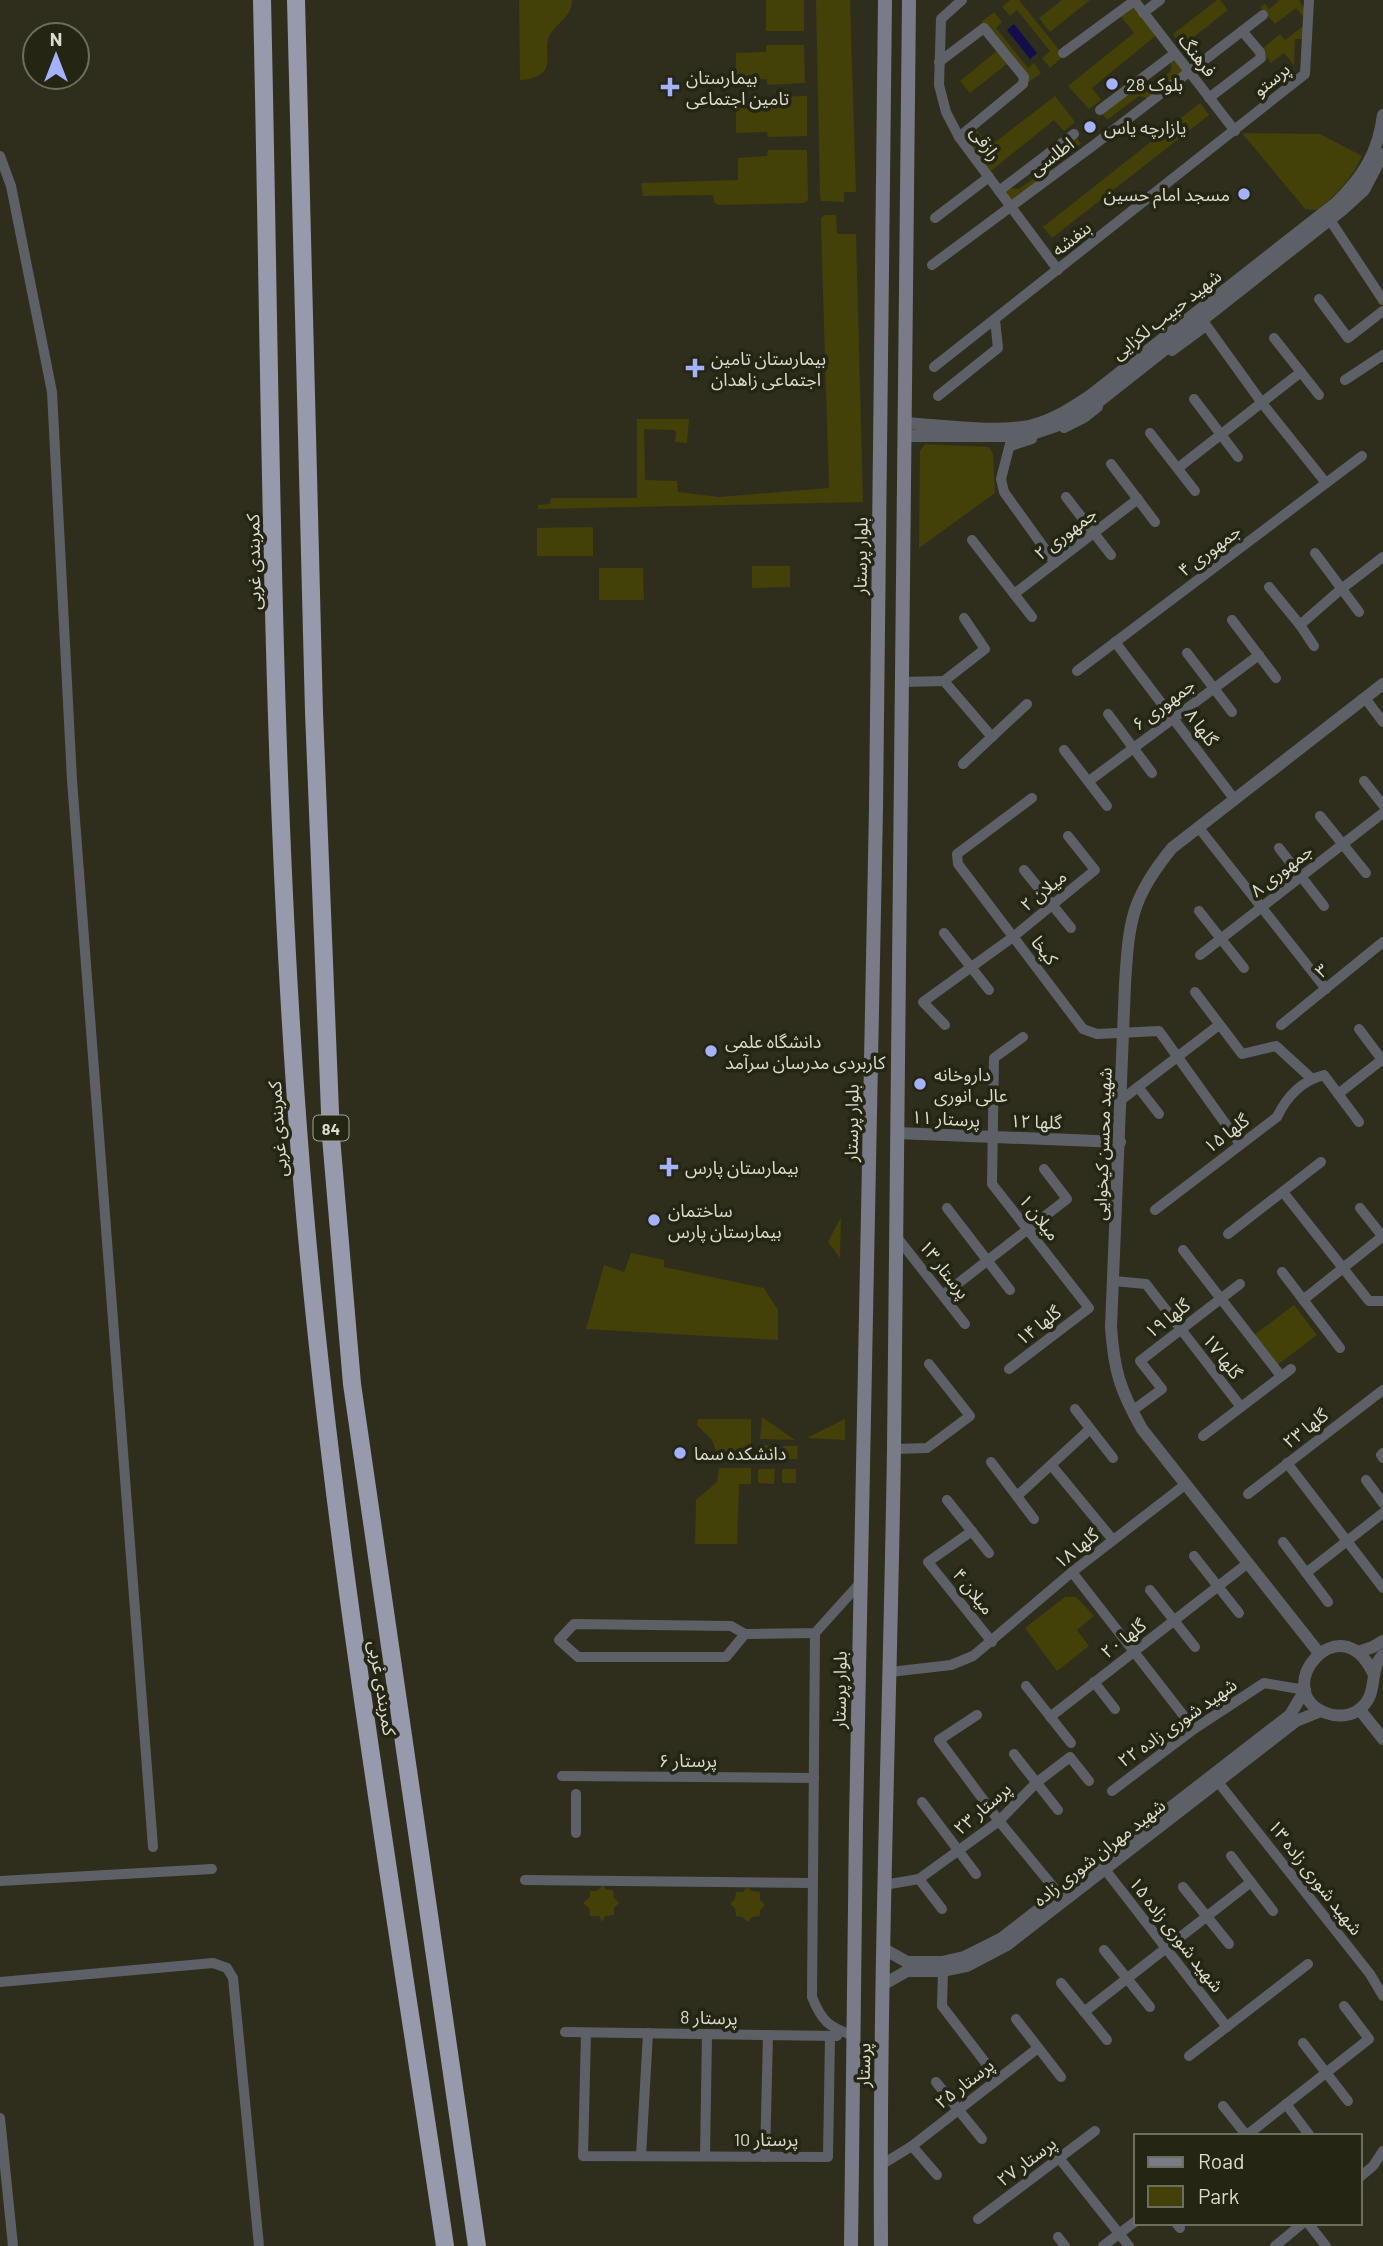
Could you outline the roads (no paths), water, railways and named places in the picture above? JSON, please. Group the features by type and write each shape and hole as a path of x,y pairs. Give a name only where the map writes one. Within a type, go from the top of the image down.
{"highway":[{"name":"کمربندی غربی","path":"296,0 314,712 332,1150 352,1384 477,2246"},
{"name":"کمربندی غربی","path":"261,3 280,792 289,1002 302,1181 325,1414 346,1580 445,2246"}],"main road":[{"name":"بلوار پرستار","path":"851,2246 860,1582 876,808 885,0"},
{"path":"884,1885 897,1236 909,0"},
{"path":"883,173 908,172"},
{"path":"871,1082 898,1082"},
{"name":"پرستار","path":"881,2246 884,1885"}],"street":[{"name":"رازقی","path":"962,0 942,16 939,90 946,113 958,137 1058,270"},
{"path":"1143,13 1160,0"},
{"name":"پرستو","path":"1235,131 1305,74 1308,0"},
{"path":"1063,53 1134,1"},
{"name":"فرهنگ","path":"1134,1 1235,131"},
{"name":"اطلسی","path":"932,265 1263,15"},
{"path":"939,62 984,28 1024,78 1023,84 958,137"},
{"path":"1209,98 1261,58 1260,52 1242,31"},
{"path":"1100,110 1174,54"},
{"name":"شهید حبیب لکزایی","path":"904,429 1026,436 1056,426 1077,415 1314,227 1356,184 1376,147 1383,115"},
{"name":"بنفشه","path":"934,367 1235,131"},
{"path":"999,191 1074,134"},
{"name":"شهید حبیب لکزایی","path":"1314,227 1330,220 1364,190 1383,154"},
{"path":"0,156 14,199 52,392 72,780 153,1847"},
{"path":"935,218 989,177"},
{"path":"1330,220 1383,300"},
{"path":"1319,299 1348,338 1383,311"},
{"path":"1201,319 1325,484"},
{"path":"938,396 998,348 995,320"},
{"path":"1274,338 1319,395"},
{"path":"1345,380 1383,355"},
{"path":"1178,468 1301,372"},
{"path":"1194,399 1238,457"},
{"path":"1150,433 1195,491"},
{"path":"1012,437 1001,480 1004,492 1055,563"},
{"name":"جمهوری ۴","path":"1077,671 1363,456"},
{"path":"1111,464 1155,522"},
{"path":"1066,497 1111,555"},
{"name":"جمهوری ۲","path":"1014,594 1138,499"},
{"path":"972,540 1032,617"},
{"path":"1315,553 1359,612"},
{"path":"1300,625 1340,590 1383,558"},
{"path":"1269,587 1314,646"},
{"path":"902,682 944,681 985,649 964,618"},
{"path":"1232,620 1276,678"},
{"name":"گلها ۸","path":"1115,642 1235,800"},
{"path":"1187,653 1232,712"},
{"name":"جمهوری ۶","path":"1089,781 1259,655"},
{"path":"944,681 992,737"},
{"name":"شهید محسن کیخوایی","path":"1319,1653 1142,1429 1114,1365 1111,1327 1128,941 1133,910 1152,874 1172,848 1383,684"},
{"path":"1365,698 1383,722"},
{"path":"963,764 1027,704"},
{"path":"1108,714 1152,774"},
{"path":"1064,750 1107,806"},
{"path":"1364,782 1383,805"},
{"name":"کیخا","path":"1032,798 957,854 956,859 1083,1029 1097,1034 1159,1031 1178,1056"},
{"name":"جمهوری ۸","path":"1200,955 1383,813"},
{"path":"1320,816 1366,873"},
{"path":"1199,828 1326,989"},
{"name":"میلان ۲","path":"1013,937 1095,870 1068,836"},
{"path":"1279,848 1324,906"},
{"path":"1024,870 1071,928"},
{"path":"1199,911 1244,968"},
{"path":"944,933 989,990"},
{"path":"945,1025 923,1002 1013,937"},
{"name":"۳","path":"1281,1025 1383,942"},
{"path":"1195,992 1242,1054 1276,1046 1311,1078 1324,1075 1359,1122"},
{"path":"1121,1100 1219,1024"},
{"path":"1338,1094 1383,1060 1359,1029"},
{"path":"993,1137 994,1058 1023,1037"},
{"path":"1178,1056 1240,1144"},
{"name":"گلها ۱۵","path":"1155,1210 1277,1117 1285,1098 1311,1078"},
{"path":"1138,1087 1159,1114"},
{"name":"پرستار ۱۱","path":"897,1133 993,1137"},
{"name":"گلها ۱۲","path":"993,1137 1120,1142"},
{"name":"میلان ۱","path":"993,1137 992,1184 1089,1308"},
{"path":"1228,1234 1321,1162"},
{"path":"943,1295 1067,1199 1044,1169"},
{"path":"1283,1192 1369,1301 1383,1301"},
{"path":"947,1208 1010,1290"},
{"path":"1303,1300 1383,1237 1360,1208"},
{"name":"پرستار ۱۳","path":"897,1236 965,1324"},
{"path":"1184,1250 1281,1376"},
{"path":"1282,1272 1340,1348"},
{"name":"گلها ۱۷","path":"1114,1281 1146,1284 1241,1407"},
{"name":"گلها ۱۹","path":"1132,1411 1162,1389 1140,1361 1240,1284"},
{"name":"گلها ۱۴","path":"1009,1369 1089,1308"},
{"path":"894,1449 927,1448 970,1416 929,1364"},
{"path":"1203,1436 1291,1369"},
{"name":"گلها ۲۳","path":"1248,1494 1383,1390"},
{"path":"1075,1409 1113,1458"},
{"path":"1017,1496 1090,1429"},
{"path":"991,1462 1034,1519"},
{"path":"1287,1463 1383,1588"},
{"path":"1052,1465 1113,1541"},
{"path":"1366,1480 1383,1503"},
{"name":"گلها ۱۸","path":"890,1672 951,1665 973,1656 1072,1572 1186,1484"},
{"path":"947,1500 989,1553"},
{"path":"1306,1573 1383,1513"},
{"name":"میلان ۴","path":"972,1531 928,1562 992,1642"},
{"path":"1283,1542 1328,1602"},
{"path":"1194,1556 1239,1613"},
{"name":"گلها ۲۰","path":"1050,1717 1248,1563"},
{"path":"1072,1572 1194,1729"},
{"path":"854,2036 835,2029 820,2017 812,1997 815,1633 860,1582"},
{"path":"1150,1590 1195,1647"},
{"path":"745,1634 726,1657 578,1657 559,1640 574,1624 731,1626 745,1634 815,1633"},
{"path":"1358,1652 1383,1641"},
{"path":"1331,1647 1345,1647 1358,1652 1368,1661 1373,1673 1374,1687 1369,1700 1360,1710 1348,1715 1334,1716 1321,1711 1311,1702 1305,1689 1309,1663 1319,1653 1331,1647"},
{"path":"1373,1673 1383,1655"},
{"path":"1094,1682 1115,1709"},
{"name":"شهید شوری زاده ۲۲","path":"1112,1791 1194,1729 1264,1683 1305,1689"},
{"path":"1026,1686 1071,1743"},
{"name":"شهید مهران شوری زاده","path":"884,1984 907,1971 943,1971 967,1966 1007,1945 1290,1715 1305,1689"},
{"path":"1360,1710 1383,1739"},
{"name":"شهید مهران شوری زاده","path":"1215,1778 1296,1721 1321,1711"},
{"path":"977,1715 939,1740 999,1821 1059,1894"},
{"path":"1014,1754 1058,1810"},
{"name":"پرستار ۲۳","path":"884,1885 919,1879 999,1821 1036,1783 1070,1757 1088,1781"},
{"name":"پرستار ۶","path":"562,1776 814,1778"},
{"name":"شهید شوری زاده ۱۳","path":"1215,1778 1370,1974 1383,1996"},
{"path":"576,1794 576,1833"},
{"path":"922,1802 976,1874"},
{"path":"1231,1856 1273,1910"},
{"name":"شهید مهران شوری زاده","path":"884,1949 907,1962 942,1962 964,1957 1002,1938 1059,1894 1102,1866"},
{"name":"شهید شوری زاده ۱۵","path":"1102,1866 1227,2027"},
{"path":"0,1881 212,1869"},
{"path":"919,1879 942,1909"},
{"path":"525,1880 812,1883"},
{"path":"1084,2012 1251,1882"},
{"path":"1183,1887 1229,1944"},
{"path":"1104,1950 1150,2007"},
{"path":"0,1982 213,1963 227,1968 233,1978 259,2246"},
{"path":"1189,2056 1308,1964"},
{"path":"943,1971 942,2006 998,2079"},
{"path":"1061,1983 1107,2040"},
{"path":"1248,2134 1369,2039 1344,2006"},
{"path":"1016,2020 1061,2077"},
{"name":"پرستار 8","path":"565,2032 854,2036"},
{"name":"پرستار 10","path":"586,2033 583,2156 828,2157 830,2036"},
{"path":"641,2156 648,2034"},
{"path":"705,2156 706,2034"},
{"path":"765,2157 768,2035"},
{"path":"1303,2043 1348,2101"},
{"name":"پرستار ۲۵","path":"881,2165 912,2146 1038,2048"},
{"path":"936,2082 982,2139"},
{"path":"1286,2104 1308,2134"},
{"path":"1223,2106 1246,2134"},
{"path":"0,2118 13,2246"},
{"name":"پرستار ۲۷","path":"978,2220 1094,2131"},
{"path":"912,2146 937,2175"},
{"path":"1362,2175 1373,2166 1383,2151"},
{"path":"1059,2158 1129,2246"},
{"path":"1103,2246 1134,2223"},
{"path":"1275,2246 1303,2225"},
{"path":"1308,2225 1325,2246"}],"place":[{"name":"بلوک 28","path":"1112,84"},
{"name":"بیمارستان تامین اجتماعی","path":"670,87"},
{"name":"یازارچه یاس","path":"1090,127"},
{"name":"مسجد امام حسین","path":"1244,194"},
{"name":"بیمارستان تامین اجتماعی زاهدان","path":"695,368"},
{"name":"دانشگاه علمی کاربردی مدرسان سرآمد","path":"711,1051"},
{"name":"داروخانه عالی انوری","path":"920,1084"},
{"name":"بیمارستان پارس","path":"669,1167"},
{"name":"ساختمان بیمارستان پارس","path":"654,1220"},
{"name":"دانشکده سما","path":"680,1453"}]}
